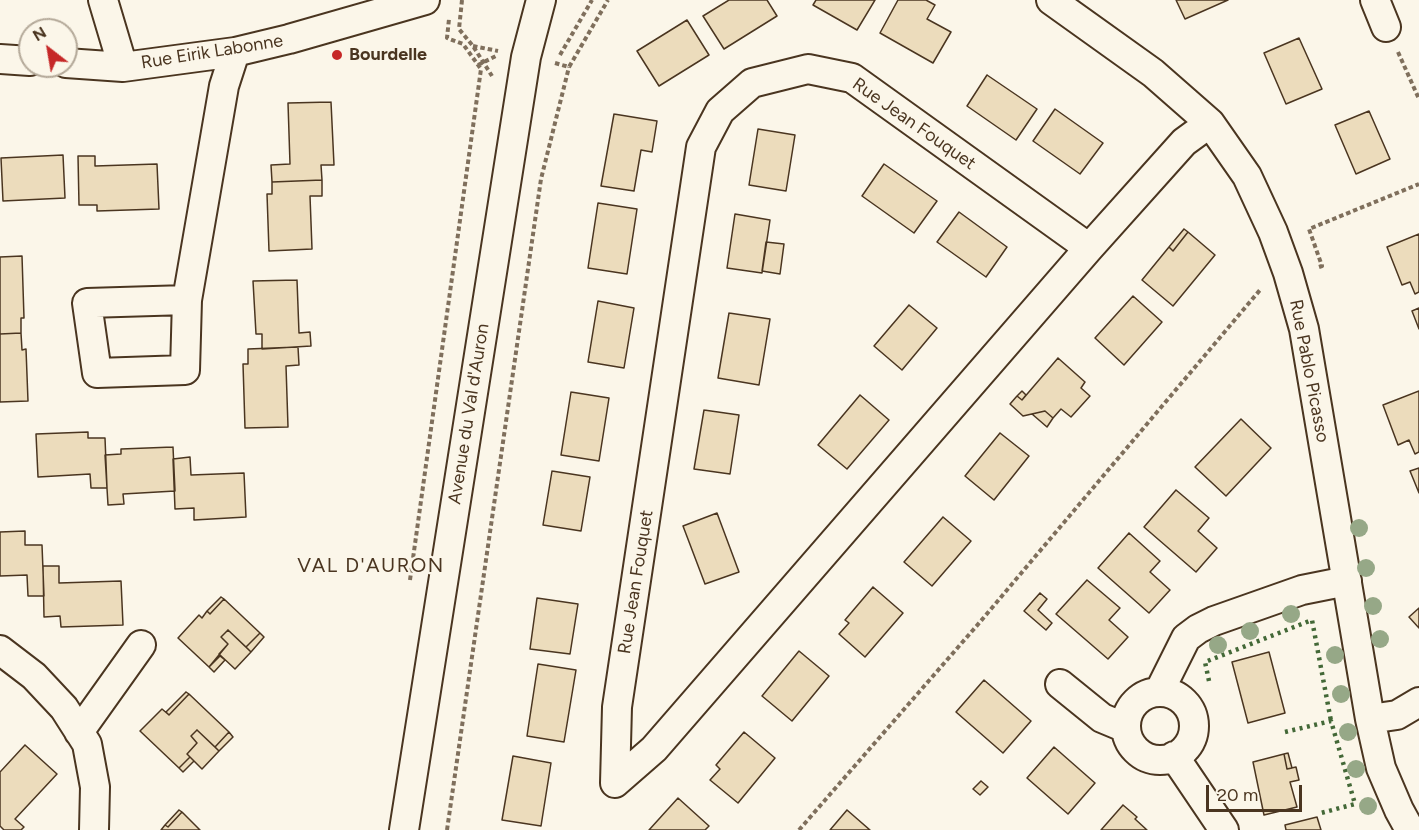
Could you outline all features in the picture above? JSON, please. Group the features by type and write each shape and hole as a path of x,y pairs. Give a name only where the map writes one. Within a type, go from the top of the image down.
{"street":[{"path":"103,0 123,67"},
{"name":"Avenue du Val d'Auron","path":"404,830 524,69 541,0"},
{"name":"Rue Pablo Picasso","path":"1051,0 1153,73 1209,123 1247,176 1274,232 1304,329 1370,719 1381,768 1410,830"},
{"path":"1375,0 1386,27"},
{"name":"Rue Eirik Labonne","path":"78,64 123,67 235,52 438,5"},
{"path":"187,300 224,86 235,52"},
{"path":"0,59 18,60"},
{"name":"Rue Jean Fouquet","path":"1089,248 852,78 807,69 752,83 720,111 701,147 617,707 615,783 654,748 1184,142 1209,123"},
{"path":"1159,692 1186,638 1198,629 1214,621 1302,590 1347,581"},
{"path":"79,732 141,645"},
{"path":"0,650 34,676 64,708 87,744 95,787 94,830"},
{"path":"1060,684 1102,718 1126,728"},
{"path":"1159,692 1181,699 1193,718 1193,729 1190,741 1184,750 1174,756 1153,759 1134,748 1128,738 1126,728 1127,717 1132,707 1149,694 1159,692"},
{"path":"1370,719 1397,715 1419,702"},
{"path":"1174,756 1224,830"}],"path":[{"path":"409,584 481,69 463,44 447,38 438,5"},
{"path":"1386,27 1419,99"},
{"path":"478,65 502,52"},
{"path":"447,830 541,179 569,68"},
{"path":"799,830 980,622 1266,283 1288,273 1322,266 1309,229 1419,184"}],"building":[{"path":"729,0 767,0 777,16 724,49 703,16"},
{"path":"816,0 875,0 857,30 813,5"},
{"path":"898,0 926,0 935,5 927,19 951,32 933,63 880,33"},
{"path":"1176,0 1228,0 1185,19"},
{"path":"687,20 709,55 659,86 637,51"},
{"path":"1299,38 1322,89 1286,104 1264,53"},
{"path":"987,75 1037,109 1016,140 967,106"},
{"path":"331,102 334,165 321,165 322,180 272,182 271,165 290,164 288,103"},
{"path":"1055,109 1103,143 1080,174 1033,141"},
{"path":"1369,111 1390,159 1356,174 1335,125"},
{"path":"614,114 657,121 652,152 641,150 634,191 601,186"},
{"path":"758,129 795,135 786,191 749,185"},
{"path":"63,155 65,198 3,201 1,158"},
{"path":"78,156 95,156 95,166 157,164 159,209 97,211 97,205 79,205"},
{"path":"884,164 937,201 914,233 862,196"},
{"path":"322,180 322,196 310,196 312,249 269,251 267,194 272,194 272,182"},
{"path":"598,203 637,209 627,274 588,268"},
{"path":"959,212 1007,247 986,277 937,242"},
{"path":"735,214 770,220 762,273 727,268"},
{"path":"1184,229 1188,232 1173,251 1169,247"},
{"path":"1188,232 1215,255 1173,306 1142,280 1169,247 1173,251"},
{"path":"1419,234 1419,292 1415,294 1410,282 1402,285 1387,247"},
{"path":"766,242 784,244 780,274 762,271"},
{"path":"22,256 24,318 21,318 21,333 0,334 0,257"},
{"path":"297,280 299,333 310,332 311,346 262,349 262,334 256,334 253,281"},
{"path":"1133,296 1162,322 1124,365 1095,338"},
{"path":"598,301 634,308 624,368 588,362"},
{"path":"909,305 937,328 902,370 874,346"},
{"path":"1419,308 1419,329 1412,311"},
{"path":"729,313 770,319 759,385 718,378"},
{"path":"21,333 22,350 26,349 28,401 0,402 0,334"},
{"path":"298,347 299,365 286,366 288,427 245,428 243,364 248,364 248,349"},
{"path":"1058,358 1085,382 1081,388 1090,396 1071,417 1061,409 1053,418 1045,411 1023,416 1010,404 1017,396 1022,400"},
{"path":"1022,391 1026,395 1022,400 1017,396"},
{"path":"1419,391 1419,452 1415,454 1409,440 1398,445 1383,405"},
{"path":"571,392 609,398 599,461 561,455"},
{"path":"860,395 889,420 847,469 818,445"},
{"path":"704,410 739,415 730,474 694,469"},
{"path":"1045,411 1053,418 1047,427 1032,414"},
{"path":"1241,419 1271,448 1226,496 1195,467"},
{"path":"88,432 88,438 105,438 107,488 91,488 90,474 38,477 36,434"},
{"path":"1000,433 1029,456 994,500 965,476"},
{"path":"173,447 175,491 123,494 124,504 108,505 105,455 121,454 121,449"},
{"path":"190,457 191,475 244,473 246,517 194,520 194,508 175,509 173,459"},
{"path":"1419,468 1419,493 1410,471"},
{"path":"552,471 590,477 581,531 543,525"},
{"path":"1176,490 1209,518 1198,531 1217,548 1196,572 1144,527"},
{"path":"717,513 739,572 705,584 683,526"},
{"path":"943,517 971,541 932,586 904,562"},
{"path":"25,531 25,545 42,545 44,596 28,596 27,575 0,576 0,532"},
{"path":"1129,533 1160,561 1150,572 1170,590 1149,613 1098,568"},
{"path":"43,566 59,566 59,583 121,581 123,625 61,627 60,616 44,617"},
{"path":"1087,580 1120,608 1109,620 1128,637 1108,659 1056,614"},
{"path":"873,587 903,613 865,657 839,634 849,623 845,620"},
{"path":"1040,593 1047,599 1038,610 1052,623 1046,630 1024,611"},
{"path":"221,597 224,599 210,614 207,611"},
{"path":"537,598 578,604 570,654 530,649"},
{"path":"224,599 260,633 246,647 228,630 221,637 228,644 209,667 178,638 199,615 202,618 207,611 210,614"},
{"path":"1419,608 1419,628 1409,617"},
{"path":"228,630 251,652 235,669 219,654 228,644 221,637"},
{"path":"260,633 264,637 251,652 246,647"},
{"path":"799,651 829,676 792,721 762,696"},
{"path":"1269,652 1285,713 1248,723 1232,662"},
{"path":"220,656 225,660 214,672 209,667"},
{"path":"538,664 576,670 564,742 527,736"},
{"path":"984,680 1031,721 1003,753 956,712"},
{"path":"186,692 189,694 169,715 166,712"},
{"path":"189,694 229,732 215,747 197,730 191,736 197,743 187,754 190,757 179,768 140,731 162,709 169,715"},
{"path":"197,730 219,751 202,769 187,754 197,743 191,736"},
{"path":"229,732 233,737 219,751 215,747"},
{"path":"744,732 775,758 738,803 710,780 720,769 716,765"},
{"path":"25,745 57,774 15,819 24,827 21,830 4,830 0,826 0,772"},
{"path":"1054,747 1095,783 1068,814 1027,778"},
{"path":"1288,753 1292,768 1287,769 1284,754"},
{"path":"1284,754 1287,769 1296,767 1299,780 1290,782 1297,807 1264,815 1253,762"},
{"path":"513,756 551,763 541,826 502,820"},
{"path":"190,757 194,761 183,772 179,768"},
{"path":"981,781 988,787 980,795 973,789"},
{"path":"678,798 709,826 705,830 649,830"},
{"path":"1123,805 1137,817 1135,819 1147,830 1101,830"},
{"path":"179,810 182,812 168,827 165,825"},
{"path":"847,810 870,830 830,830"},
{"path":"182,812 200,830 161,830 165,825 168,827"},
{"path":"1317,817 1321,830 1286,830 1285,825"}],"hedge":[{"path":"1209,681 1205,662 1312,620 1331,721"},
{"path":"1285,732 1331,721 1355,804 1321,813"}],"place":[{"name":"Bourdelle","path":"337,55"}],"district":[{"name":"VAL D'AURON","path":"371,566"}]}
